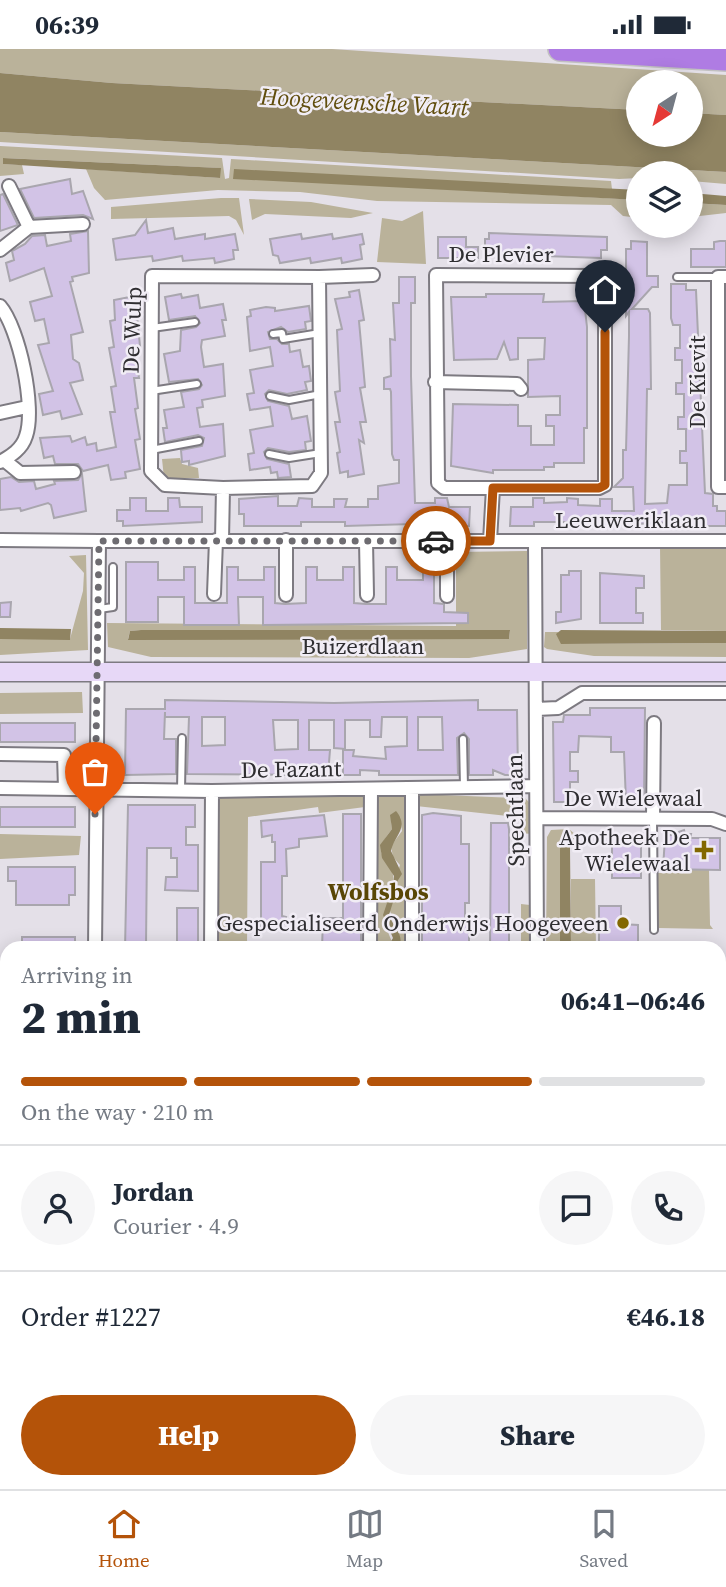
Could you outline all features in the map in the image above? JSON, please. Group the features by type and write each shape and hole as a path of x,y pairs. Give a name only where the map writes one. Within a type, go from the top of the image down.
{"highway":[{"path":"560,49 726,59"}],"street":[{"path":"9,186 29,227"},
{"path":"0,250 29,227 58,228 83,224"},
{"name":"De Wulp","path":"319,277 321,473 312,486 223,488 164,485 151,471 152,276 373,275"},
{"name":"De Plevier","path":"436,275 596,276 605,281 605,485 599,488 493,488 444,488 438,483 436,275"},
{"name":"De Kievit","path":"722,277 718,487 726,487"},
{"path":"0,306 19,339 28,428 25,440 16,452 2,461 20,473 74,472"},
{"path":"435,381 500,382 517,384 521,389"},
{"path":"0,413 27,407"},
{"path":"214,594 223,488"},
{"path":"490,541 493,488"},
{"name":"Leeuweriklaan","path":"0,540 726,541"},
{"path":"95,941 99,541"},
{"path":"286,541 286,595"},
{"path":"366,541 367,595"},
{"path":"447,541 447,596"},
{"name":"Leeuweriklaan","path":"535,541 536,670"},
{"name":"Spechtlaan","path":"536,670 537,941"},
{"name":"Buizerdlaan","path":"0,672 726,672"},
{"path":"536,709 558,708 582,693 726,694"},
{"path":"653,818 654,723"},
{"path":"0,754 64,755 65,788"},
{"name":"De Fazant","path":"0,788 212,791 535,786"},
{"path":"411,941 412,788"},
{"name":"De Fazant","path":"370,941 371,789"},
{"name":"De Fazant","path":"211,941 212,791"},
{"name":"De Wielewaal","path":"538,818 712,818 726,824"}],"lane":[{"path":"677,277 722,277"},
{"path":"152,328 195,322"},
{"path":"273,334 282,333 283,339 320,333"},
{"path":"151,391 197,383"},
{"path":"270,396 289,400 320,394"},
{"path":"151,450 199,441"},
{"path":"269,454 289,457 321,453"},
{"path":"99,609 113,607 113,567"},
{"path":"181,790 183,738"},
{"path":"463,739 464,787"},
{"path":"653,818 654,930"}],"shaded area":[{"path":"0,49 332,49 650,70 626,70 626,109 112,83 0,73"},
{"path":"704,74 726,75 726,115 704,114"},
{"path":"0,132 626,166 626,179 619,179 0,142"},
{"path":"0,146 222,158 225,179 229,178 231,159 611,181 612,189 394,180 317,182 626,199 626,216 611,205 377,201 300,192 218,190 105,200 94,188 86,169 220,178 220,168 4,158 3,164 22,165 24,174 0,176"},
{"path":"703,171 726,172 726,184 703,182"},
{"path":"239,198 244,235 236,220 229,216 111,219 111,207"},
{"path":"249,199 311,202 373,213 351,218 265,214 252,220"},
{"path":"703,204 726,205 726,213 703,216"},
{"path":"423,211 426,264 377,262 382,218 402,221"},
{"path":"180,458 182,464 198,468 199,478 164,478 162,459"},
{"path":"660,546 726,546 726,631 661,630"},
{"path":"527,551 527,649 469,658 151,657 108,647 107,623 456,626 456,552","holes":["141,630 510,631 509,639 128,639 130,631"]},
{"path":"86,555 88,650 0,655 0,639 70,639 83,591 84,573 69,556"},
{"path":"545,632 558,632 562,644 726,643 726,657 594,656 547,649 544,647"},
{"path":"82,692 83,713 0,714 0,693"},
{"path":"84,753 84,781 75,783 70,780 70,754"},
{"path":"219,794 365,794 365,807 319,813 318,807 248,817 247,941 218,941"},
{"path":"375,794 407,794 407,941 400,941 390,911 383,920 392,941 374,941","holes":["400,817 402,831 391,846 393,857 400,865 393,887 391,868 381,851 392,829 391,818"]},
{"path":"417,794 515,798 516,817 416,806"},
{"path":"521,794 531,804 531,834 521,833"},
{"path":"569,829 576,835 570,845 564,845 560,941 546,941 547,837 551,830"},
{"path":"0,834 81,836 79,855 0,859"},
{"path":"663,869 709,870 710,925 713,929 658,928 656,873 663,873"},
{"path":"571,879 595,879 596,941 571,941"},
{"path":"521,904 530,905 531,941 521,941"}],"water":[{"name":"Hoogeveensche Vaart","path":"0,73 112,83 626,109 626,147 704,147 704,114 726,115 726,172 703,171 703,161 626,161 626,166 0,132"},
{"path":"3,158 221,168 220,178 3,164"},
{"path":"234,169 626,189 626,199 233,179"},
{"path":"703,194 726,196 726,205 703,204"},
{"path":"0,628 71,629 70,640 0,639"},
{"path":"510,630 509,639 128,640 130,631"},
{"path":"561,630 726,631 726,643 561,644 556,634"},
{"path":"396,811 402,822 391,851 402,874 393,888 394,876 382,858 380,845 392,829 390,815"},
{"path":"570,845 571,941 560,941 560,848"},
{"path":"393,902 389,915 400,941 391,941 393,938 383,915 387,903"}],"building":[{"path":"70,179 72,194 83,191 93,219 83,215 34,218 20,189"},
{"path":"3,194 18,225 0,231 0,195"},
{"path":"146,220 148,233 173,228 175,239 205,234 205,239 235,234 238,250 233,250 234,259 215,263 214,258 183,261 182,256 153,261 152,256 116,260 113,239 135,235"},
{"path":"88,231 89,273 72,277 73,281 70,282 83,332 71,335 73,359 79,363 83,380 70,383 82,414 62,419 60,411 43,415 39,394 53,391 38,345 49,343 44,319 35,321 30,302 52,296 44,268 10,281 6,263 14,260 12,251 25,244 32,236 45,235 47,246 71,241 70,234"},
{"path":"489,233 607,237 607,250 601,250 601,258 485,254 485,239 489,239"},
{"path":"301,234 302,239 332,234 333,239 362,234 362,259 342,263 341,258 311,263 310,258 280,263 278,256 273,255 270,239"},
{"path":"438,237 466,237 466,247 478,247 478,258 438,258"},
{"path":"631,241 647,242 647,276 658,276 658,287 652,287 632,309 648,309 650,313 651,389 647,389 645,504 667,503 669,485 687,485 687,463 680,463 680,451 686,451 686,429 678,429 678,417 684,417 684,394 676,394 676,383 682,383 682,360 675,360 675,348 680,348 680,325 673,325 671,318 671,284 686,284 686,290 696,290 705,493 713,494 713,506 717,506 717,511 726,511 726,526 679,526 678,522 578,526 578,522 534,522 534,526 510,526 511,507 533,507 533,498 544,498 544,503 567,502 567,498 578,499 578,505 600,506 600,499 612,499 612,511 634,511 633,487 614,487 623,478 623,450 626,450 629,312 626,316 626,249 631,249"},
{"path":"726,241 726,267 691,267 691,249 714,249 714,242"},
{"path":"399,277 415,277 415,303 411,303 411,376 415,503 435,503 435,498 447,498 449,507 470,507 469,526 446,526 446,523 345,526 345,522 301,522 301,526 244,526 244,514 239,514 239,499 278,496 278,506 297,506 299,498 312,499 312,507 334,507 334,499 347,499 345,507 368,507 368,499 378,499 378,486 399,483 399,460 394,460 392,454 391,392 390,389 384,389 384,378 391,376 390,339 395,340 393,303 399,303"},
{"path":"359,290 364,320 359,321 365,387 360,388 366,422 360,422 364,443 359,440 364,474 348,477 348,471 340,473 337,453 340,452 335,422 340,422 335,392 340,391 337,330 342,329 335,299 350,297 349,292"},
{"path":"181,294 182,298 198,295 200,308 223,304 226,320 222,320 225,336 202,340 201,347 204,367 223,364 225,396 202,400 203,407 197,408 200,427 223,424 225,456 189,465 189,461 182,462 181,450 202,446 204,438 198,435 165,442 163,428 167,428 164,410 184,407 181,392 199,389 202,385 198,379 169,382 164,354 180,351 181,330 196,327 200,323 195,316 169,320 165,297"},
{"path":"486,294 544,294 543,302 584,301 587,327 587,428 584,428 584,463 554,463 554,467 544,467 544,470 493,470 493,473 451,466 453,404 518,405 518,426 531,426 531,445 554,445 554,426 546,426 546,415 560,415 560,396 528,397 528,360 544,359 545,338 518,338 518,359 510,360 504,342 497,359 454,360 451,297 486,297"},
{"path":"135,296 140,346 134,347 139,378 134,378 138,408 135,409 140,439 135,440 140,469 125,472 126,478 111,480 108,465 83,471 78,464 55,464 53,456 44,458 40,438 70,436 72,442 85,437 87,445 96,443 97,451 116,447 110,412 115,412 111,387 116,386 109,348 114,347 110,321 115,320 114,300"},
{"path":"309,306 311,321 305,322 306,329 288,332 281,327 268,332 270,339 289,344 290,352 300,350 303,367 309,366 311,381 305,382 307,390 287,394 269,390 265,394 268,401 289,406 292,419 307,416 311,441 305,442 306,450 289,452 268,448 264,452 267,459 289,464 291,477 278,478 277,472 271,473 270,467 250,470 248,454 254,453 250,430 273,426 270,407 250,410 247,394 254,393 250,370 273,366 270,347 250,351 247,317 251,316 250,310 266,307 275,308 275,311"},
{"path":"82,474 86,511 54,518 48,503 21,511 20,508 0,510 0,479 11,477 19,482 34,481 36,489 55,484 54,481 78,480"},
{"path":"130,498 146,498 146,511 168,511 168,498 179,498 180,507 202,507 202,522 123,526 123,521 117,521 117,510 130,510"},
{"path":"126,562 158,562 158,580 184,580 184,567 195,567 195,603 227,603 227,567 238,567 238,580 264,580 264,567 275,567 275,603 285,604 306,603 306,567 317,567 317,580 343,580 343,567 354,567 354,603 366,604 386,604 386,567 397,567 397,580 423,580 423,567 434,568 434,603 444,604 444,612 468,613 468,623 263,625 263,597 238,597 239,625 184,625 184,597 158,597 158,622 126,622"},
{"path":"569,571 581,571 581,619 556,623 556,612 561,612 561,575 569,575"},
{"path":"600,573 644,576 644,588 636,588 636,613 643,613 643,623 600,623"},
{"path":"11,602 10,617 0,617 0,603"},
{"path":"165,700 334,703 478,700 478,710 517,710 518,775 505,775 493,770 493,775 469,775 469,739 464,733 457,738 458,775 379,775 379,771 360,770 360,775 343,775 343,750 354,750 353,756 386,759 385,747 407,746 407,717 382,717 381,737 370,737 370,720 345,720 345,749 334,748 334,720 309,720 309,750 330,750 328,775 187,774 189,717 165,717 165,712 164,739 176,739 176,774 125,775 126,709 165,709","holes":["202,717 225,717 225,745 202,746","418,717 442,717 443,750 418,750","273,720 298,720 298,749 275,750"]},
{"path":"590,708 645,708 644,802 626,802 624,752 611,752 611,737 579,736 578,752 570,752 570,771 578,771 578,782 570,782 570,802 554,802 553,722 563,722 564,715 590,715"},
{"path":"0,723 75,723 75,742 0,742"},
{"path":"128,805 195,805 195,827 186,827 186,845 198,845 198,891 165,890 166,877 177,877 177,858 171,858 171,848 147,848 146,941 125,941"},
{"path":"0,807 75,807 75,827 0,827"},
{"path":"433,813 461,816 461,844 469,844 469,903 465,903 465,921 469,921 469,941 422,941 422,815"},
{"path":"343,814 361,814 361,941 322,941 323,918 343,918"},
{"path":"324,815 327,836 299,839 299,847 286,849 287,876 282,876 282,916 286,917 282,928 261,929 261,862 275,862 275,842 272,842 272,835 262,837 261,821"},
{"path":"491,823 508,823 509,941 490,941"},
{"path":"684,830 685,834 691,834 690,838 720,838 720,870 663,869 665,837"},
{"path":"612,843 641,843 641,878 612,878"},
{"path":"8,867 75,867 75,895 69,895 69,905 16,905 16,881 8,881"},
{"path":"599,906 621,906 621,924 638,925 638,941 599,941"},
{"path":"177,908 198,908 198,941 177,941"},
{"path":"22,937 75,937 75,941 22,941"}],"way so far":[{"path":"95,814 99,541 436,541"}],"place":[{"name":"Apotheek De Wielewaal","path":"704,850"},
{"name":"Gespecialiseerd Onderwijs Hoogeveen","path":"623,923"}],"district":[{"name":"Wolfsbos","path":"378,892"}],"route":[{"path":"436,541 490,541 493,488 599,488 605,485 605,332"}]}
